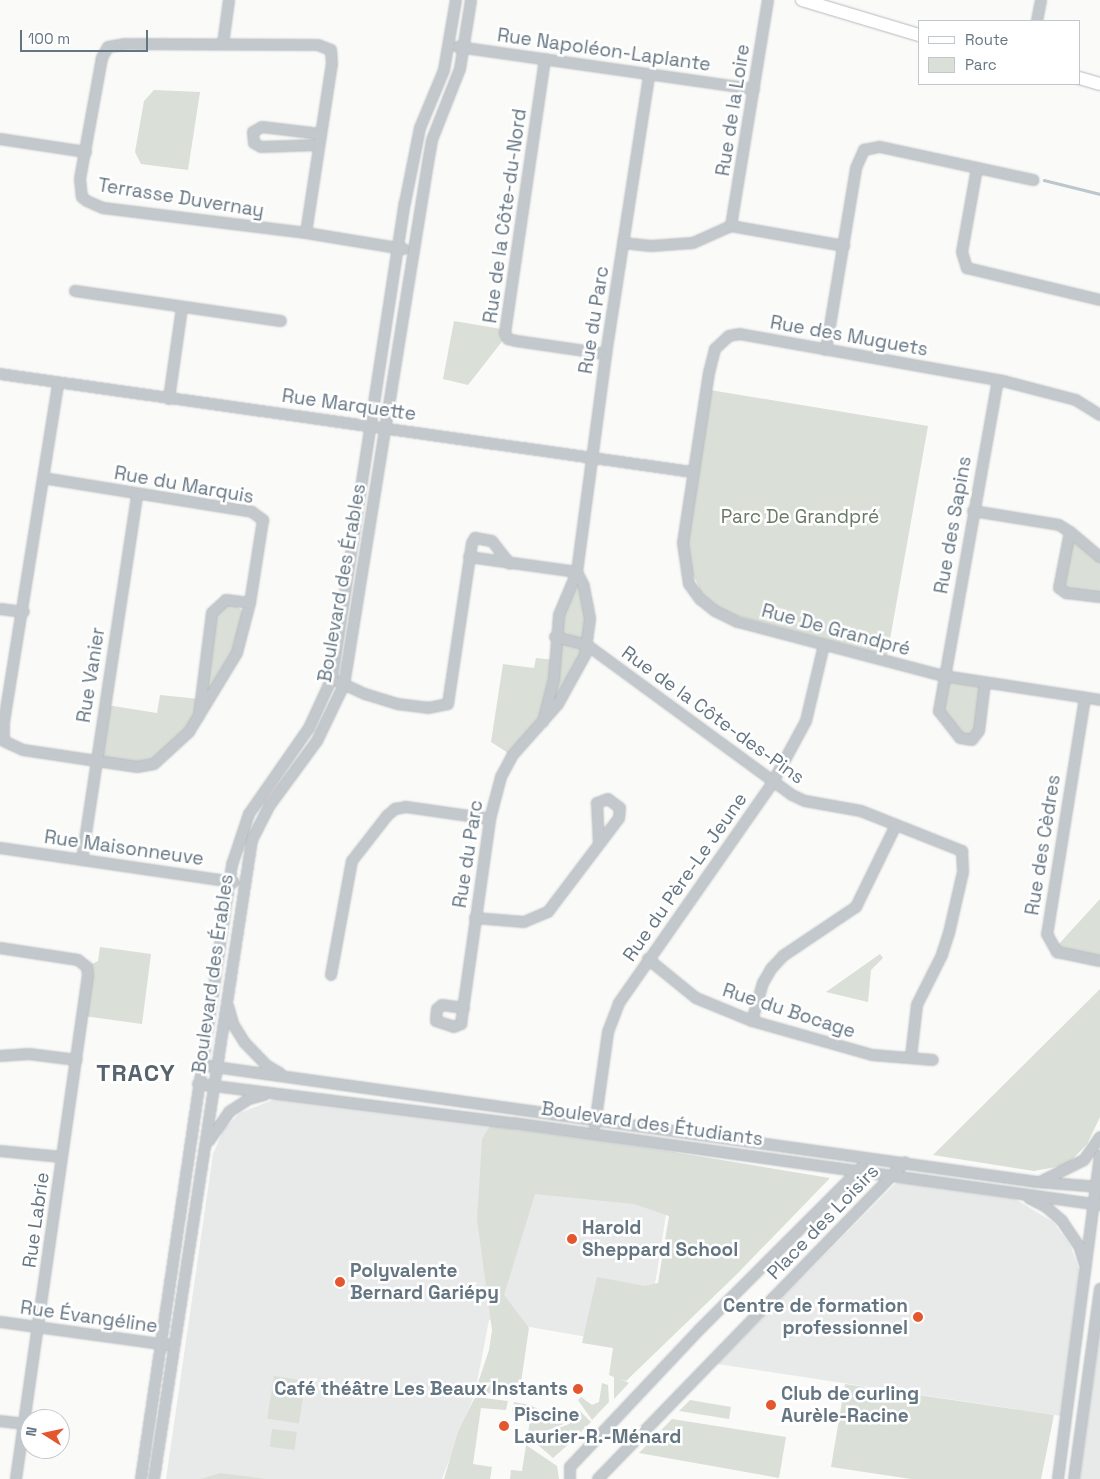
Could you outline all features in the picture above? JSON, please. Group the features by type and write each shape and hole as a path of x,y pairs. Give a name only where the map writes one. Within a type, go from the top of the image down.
{"main road":[{"path":"802,0 918,35"},
{"path":"1080,78 1100,84"}],"street":[{"path":"223,44 230,0"},
{"name":"Boulevard des Érables","path":"141,1479 200,1065 229,881 238,842 249,814 309,728 332,678 368,425 420,128 436,93 450,46 456,0"},
{"name":"Boulevard des Érables","path":"154,1479 204,1159 244,883 257,827 317,741 344,685 432,140 450,97 464,48 471,0"},
{"name":"Rue de la Loire","path":"731,226 768,0"},
{"path":"1037,20 1041,0"},
{"name":"Terrasse Duvernay","path":"306,233 332,64 330,50 318,45 118,44 108,47 102,58 80,179 82,197 95,206 306,233 413,250"},
{"name":"Rue Napoléon-Laplante","path":"450,46 754,89"},
{"name":"Rue de la Côte-du-Nord","path":"545,59 504,333 508,339 516,341 606,354"},
{"name":"Rue du Parc","path":"543,722 554,679 555,637 563,600 577,572 606,354 649,75"},
{"path":"262,127 320,140 262,147 254,143 253,132 262,127"},
{"path":"0,139 86,152"},
{"path":"826,350 856,168 864,150 880,147 1033,180"},
{"path":"977,168 962,252 967,268 1100,300"},
{"path":"623,243 651,246 693,243 731,226 844,246"},
{"path":"75,291 281,321"},
{"path":"169,399 182,308"},
{"name":"Rue des Muguets","path":"692,472 715,349 721,341 740,334 998,380 1076,400 1100,415"},
{"name":"Rue Marquette","path":"0,374 169,399 386,427 692,472"},
{"name":"Rue des Sapins","path":"985,683 979,731 972,740 960,738 941,716 944,676 998,380"},
{"name":"Rue du Marquis","path":"43,478 260,516 264,525 250,603 237,653 184,739 154,764 137,767 22,750 4,741 4,722 24,612 43,478 58,383"},
{"name":"Rue De Grandpré","path":"692,472 683,558 689,584 700,599 715,611 738,622 944,676 1100,700"},
{"name":"Rue Vanier","path":"82,860 137,495"},
{"path":"973,511 1059,525 1100,557"},
{"path":"1070,532 1059,588 1066,593 1100,597"},
{"path":"332,678 344,685 397,704 428,708 448,704 469,557 475,538 485,538 495,544 510,564"},
{"path":"469,557 577,572"},
{"name":"Rue du Parc","path":"464,1008 475,918 490,819 497,788 509,761 543,722 580,668 587,645 590,618 584,586 577,572"},
{"name":"Rue du Marquis","path":"198,719 212,613 226,600 250,603"},
{"path":"0,609 24,612"},
{"name":"Rue de la Côte-des-Pins","path":"555,637 587,645 799,799 853,809 958,847 964,858 942,955 917,1005 911,1057"},
{"name":"Rue du Père-Le Jeune","path":"594,1134 608,1032 619,1003 774,782 806,721 824,646"},
{"name":"Rue des Cèdres","path":"1085,698 1047,934 1057,952 1100,962"},
{"path":"331,975 352,861 387,816 396,809 406,807 490,819"},
{"path":"752,1020 763,983 770,968 783,956 856,907 896,825"},
{"path":"475,918 516,923 531,922 542,916 555,905 599,844"},
{"name":"Rue Maisonneuve","path":"0,848 244,883"},
{"name":"Rue Labrie","path":"0,948 78,960 87,966 88,985 25,1409"},
{"name":"Rue du Bocage","path":"648,960 696,998 752,1020 872,1055 933,1060"},
{"path":"227,997 230,1015 245,1043 266,1065 288,1076"},
{"path":"0,1056 28,1054 77,1060"},
{"name":"Boulevard des Étudiants","path":"200,1065 872,1157 1037,1182 1098,1186"},
{"name":"Boulevard des Étudiants","path":"198,1084 594,1134 1097,1204"},
{"path":"204,1159 212,1134 230,1112 249,1100 270,1093"},
{"path":"1037,1182 1084,1160 1100,1137"},
{"path":"0,1151 62,1157"},
{"path":"1058,1479 1085,1266 1097,1204 1100,1156"},
{"name":"Place des Loisirs","path":"570,1479 568,1472 575,1461 699,1330 872,1157"},
{"name":"Place des Loisirs","path":"598,1479 905,1162"},
{"path":"1019,1194 1045,1206 1062,1220 1080,1248 1085,1266"},
{"path":"1074,1479 1100,1289"},
{"name":"Rue Évangéline","path":"0,1322 174,1346"},
{"path":"1077,1336 1095,1328"},
{"path":"0,1421 20,1424"},
{"name":"Rue Labrie","path":"16,1479 20,1448"}],"shaded area":[{"name":"Polyvalente Bernard Gariépy","path":"275,1099 494,1124 676,1152 645,1347 489,1320 475,1393 442,1479 166,1479 213,1154 224,1129 240,1113"},
{"name":"Centre de formation professionnel","path":"897,1182 1015,1199 1053,1222 1070,1245 1079,1269 1061,1416 717,1364"},
{"path":"1100,1331 1100,1479 1080,1479"}],"green space":[{"path":"154,90 200,92 188,170 141,164 135,152 144,101"},
{"path":"454,321 501,329 504,339 468,385 443,379"},
{"name":"Parc De Grandpré","path":"710,390 928,426 887,656 719,611 704,599 685,556"},
{"path":"1073,534 1100,562 1100,594 1097,595 1059,586"},
{"path":"575,583 581,587 586,619 579,665 549,713 559,631"},
{"path":"231,602 247,614 240,647 198,719 146,766 99,759 107,705 157,713 160,695 199,699 211,618"},
{"path":"536,658 554,660 542,721 511,755 491,742 503,664 534,668"},
{"path":"944,676 983,685 977,731 971,737 961,736 942,713"},
{"path":"1100,899 1100,957 1062,950 1057,946"},
{"path":"100,947 151,954 142,1024 84,1016 88,966 98,961"},
{"path":"880,954 883,958 871,970 868,1002 826,992"},
{"path":"1100,989 1100,1117 1087,1144 1067,1165 1034,1171 933,1155"},
{"path":"490,1126 679,1153 830,1178 736,1275 626,1381 618,1378 629,1383 614,1399 614,1377 609,1375 613,1348 582,1343 597,1277 645,1286 658,1283 669,1216 634,1204 535,1194 504,1295 529,1328 520,1389 516,1396 475,1392 489,1350 492,1330 477,1219 482,1139"},
{"path":"274,1376 306,1381 299,1423 267,1418"},
{"path":"602,1383 608,1385 609,1402 592,1420 578,1400 581,1397 592,1405 599,1402"},
{"path":"845,1384 1054,1415 1041,1479 911,1479 831,1467"},
{"path":"475,1397 508,1401 506,1410 481,1408 473,1464 492,1467 490,1479 444,1479 458,1432"},
{"path":"690,1400 731,1407 729,1419 679,1411"},
{"path":"514,1402 530,1405 566,1423 541,1433 531,1441 527,1440 531,1413 512,1411"},
{"path":"579,1410 591,1422 573,1439 544,1434 569,1424"},
{"path":"576,1411 568,1422 566,1423 568,1412"},
{"path":"672,1419 786,1437 779,1478 639,1453"},
{"path":"272,1429 297,1432 295,1450 270,1447"},
{"path":"542,1436 571,1442 553,1458 538,1445"},
{"path":"526,1445 557,1466 559,1479 510,1479 511,1470 522,1471"},
{"path":"220,1473 265,1479 201,1479"}],"waterway":[{"path":"1044,180 1100,194"}],"place":[{"name":"Harold Sheppard School","path":"572,1239"},
{"name":"Polyvalente Bernard Gariépy","path":"340,1282"},
{"name":"Centre de formation professionnel","path":"918,1317"},
{"name":"Café théâtre Les Beaux Instants","path":"578,1389"},
{"name":"Club de curling Aurèle-Racine","path":"771,1405"},
{"name":"Piscine Laurier-R.-Ménard","path":"504,1426"}],"district":[{"name":"TRACY","path":"136,1073"}]}
